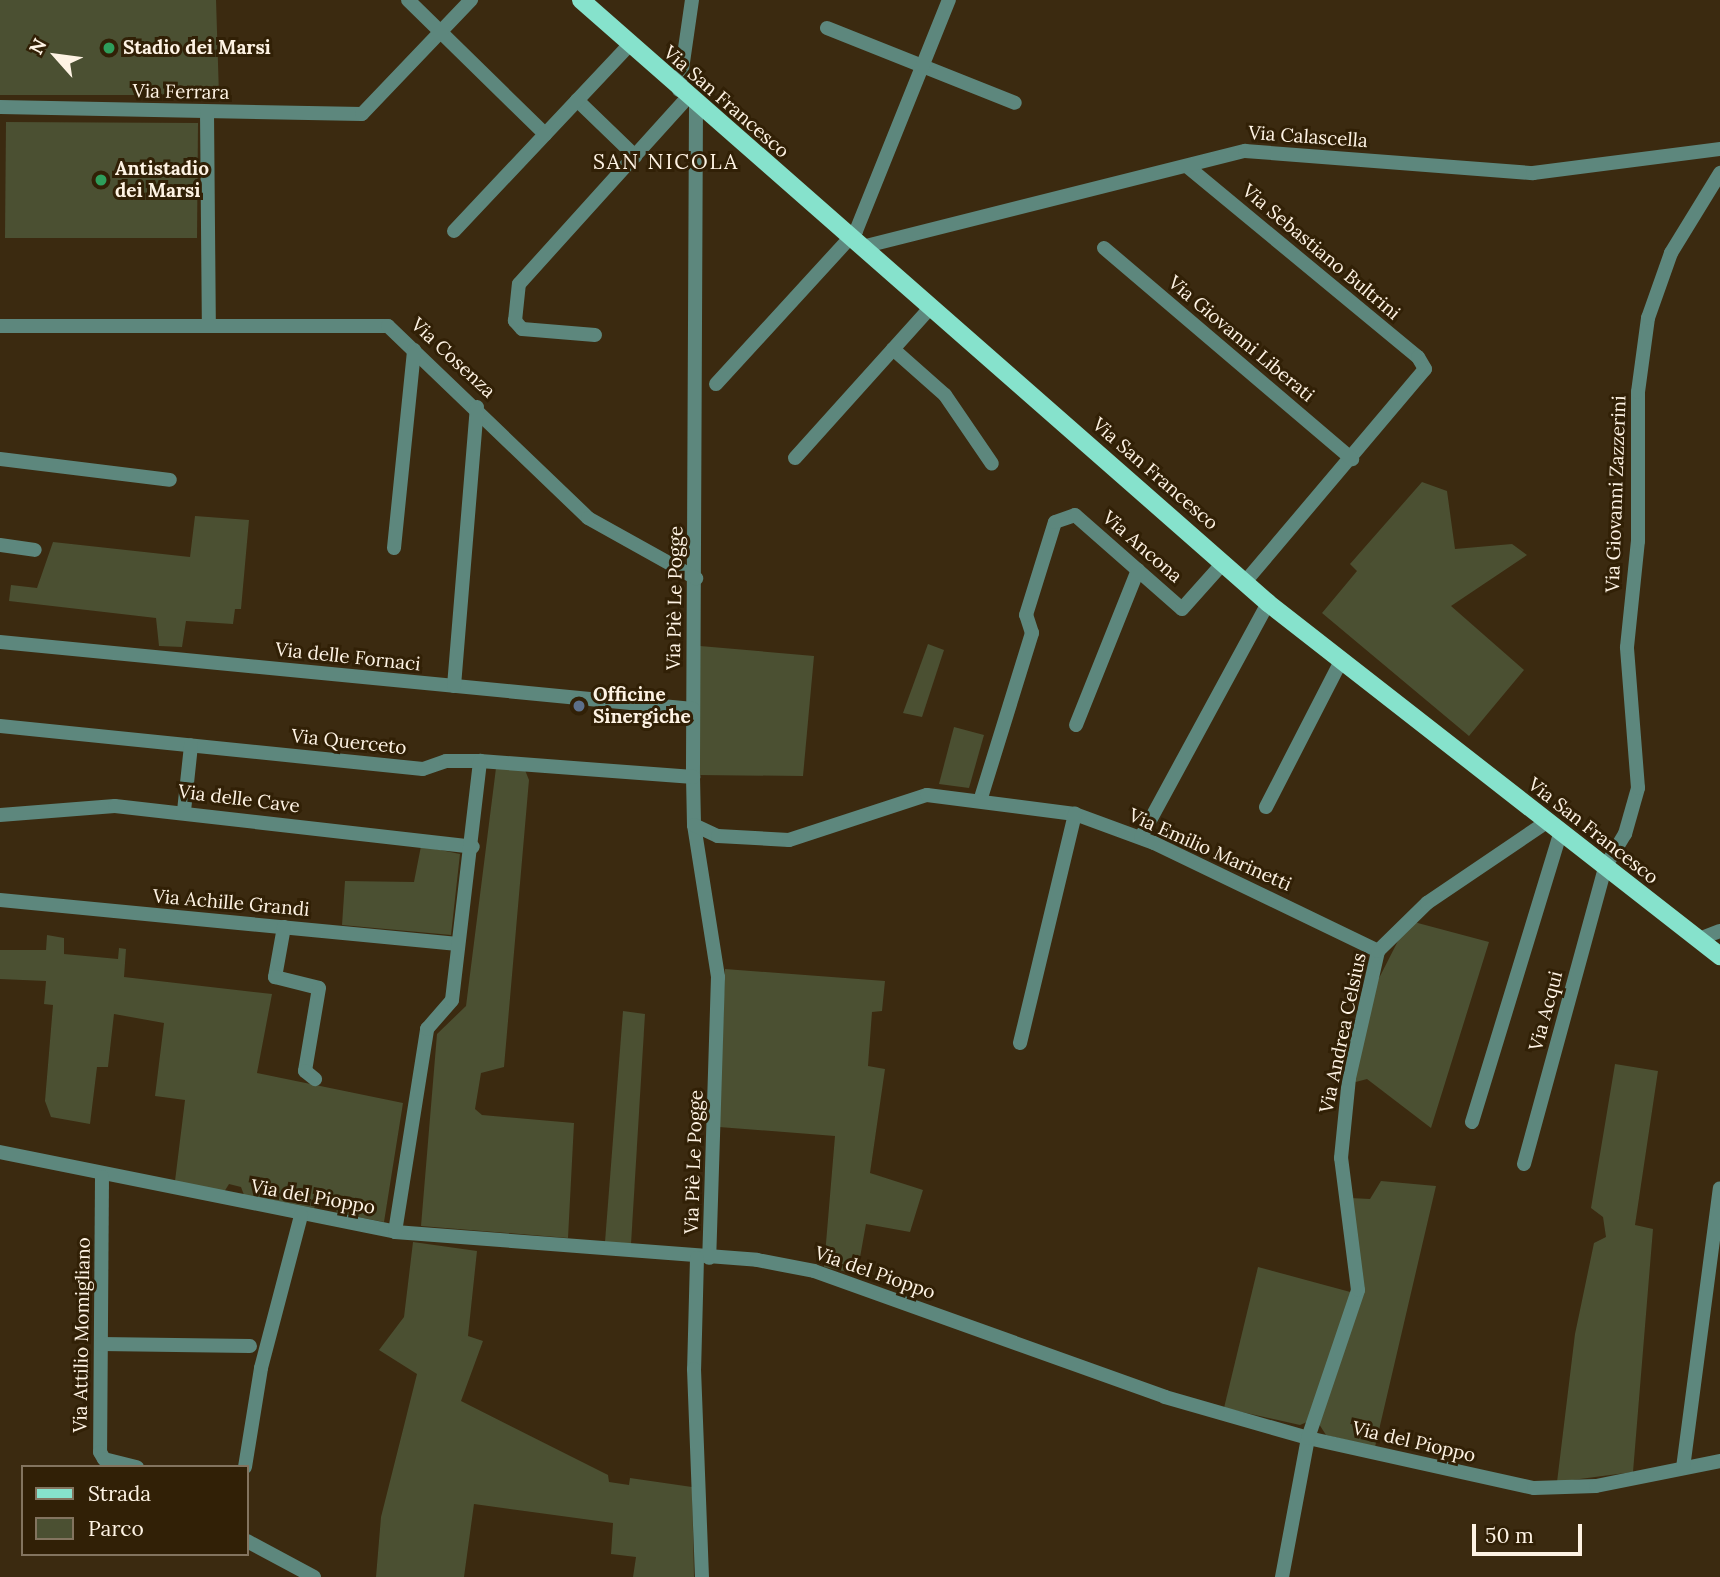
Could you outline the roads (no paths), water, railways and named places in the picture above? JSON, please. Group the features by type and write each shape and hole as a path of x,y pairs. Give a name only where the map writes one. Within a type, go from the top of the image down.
{"main road":[{"name":"Via San Francesco","path":"581,0 688,97 1246,580 1268,603 1340,663 1720,956"}],"street":[{"path":"408,0 545,134"},
{"path":"440,33 471,0"},
{"name":"Via Piè Le Pogge","path":"692,0 688,97 696,579 692,709 694,825 718,977 703,1258 694,1369 702,1577"},
{"path":"716,384 856,242 949,0"},
{"path":"827,28 1015,103"},
{"name":"Via Ferrara","path":"0,107 362,114 440,33"},
{"path":"454,231 629,45"},
{"path":"595,335 522,329 515,321 519,284 688,97"},
{"path":"577,100 635,156"},
{"path":"207,112 209,324"},
{"name":"Via Calascella","path":"856,242 1252,151 1534,173 1720,149"},
{"name":"Via Sebastiano Bultrini","path":"1188,167 1418,357 1424,369 1352,458"},
{"name":"Via Giovanni Zazzerini","path":"1605,867 1628,827 1639,781 1627,658 1637,555 1637,420 1644,338 1666,263 1720,173"},
{"name":"Via Giovanni Liberati","path":"1104,248 1352,458"},
{"path":"795,458 931,307"},
{"name":"Via Cosenza","path":"0,326 379,324 397,331 414,350 478,407 588,518 696,579"},
{"path":"893,349 945,395 992,464"},
{"path":"394,548 414,350"},
{"path":"454,686 478,407"},
{"path":"1246,580 1352,458"},
{"path":"0,459 170,480"},
{"name":"Via Ancona","path":"979,801 1032,633 1026,615 1055,522 1075,515 1182,609 1224,562"},
{"path":"0,545 35,550"},
{"path":"1076,725 1138,570"},
{"path":"1141,837 1268,603"},
{"name":"Via delle Fornaci","path":"0,642 692,709"},
{"path":"1266,807 1340,663"},
{"name":"Via Querceto","path":"0,726 423,769 446,761 480,761 693,777"},
{"path":"184,811 191,745"},
{"path":"395,1232 427,1029 452,1000 480,761"},
{"name":"Via Emilio Marinetti","path":"694,825 718,836 789,840 906,797 979,801 1075,814 1141,837 1378,951"},
{"name":"Via delle Cave","path":"0,816 115,806 184,811 472,847"},
{"path":"1020,1043 1075,814"},
{"path":"1472,1122 1554,826"},
{"name":"Via Andrea Celsius","path":"1282,1577 1308,1438 1358,1290 1341,1158 1349,1078 1378,951 1427,903 1554,826"},
{"name":"Via Acqui","path":"1524,1164 1605,867"},
{"name":"Via Achille Grandi","path":"0,900 458,944"},
{"path":"284,927 275,977 319,988 305,1072 315,1079"},
{"path":"1699,939 1720,931"},
{"name":"Via del Pioppo","path":"0,1152 102,1177 395,1232 703,1258 757,1260 852,1281 1094,1375 1308,1438 1534,1488 1596,1486 1720,1461"},
{"name":"Via Attilio Momigliano","path":"102,1177 100,1452 104,1459 128,1465"},
{"path":"1683,1468 1720,1188"},
{"path":"245,1465 261,1368 301,1215"},
{"path":"101,1344 250,1346"},
{"path":"248,1542 314,1577"}],"place":[{"name":"Stadio dei Marsi","path":"109,48"},
{"name":"Antistadio dei Marsi","path":"101,180"},
{"name":"Officine Sinergiche","path":"579,706"}],"district":[{"name":"SAN NICOLA","path":"666,162"}]}
